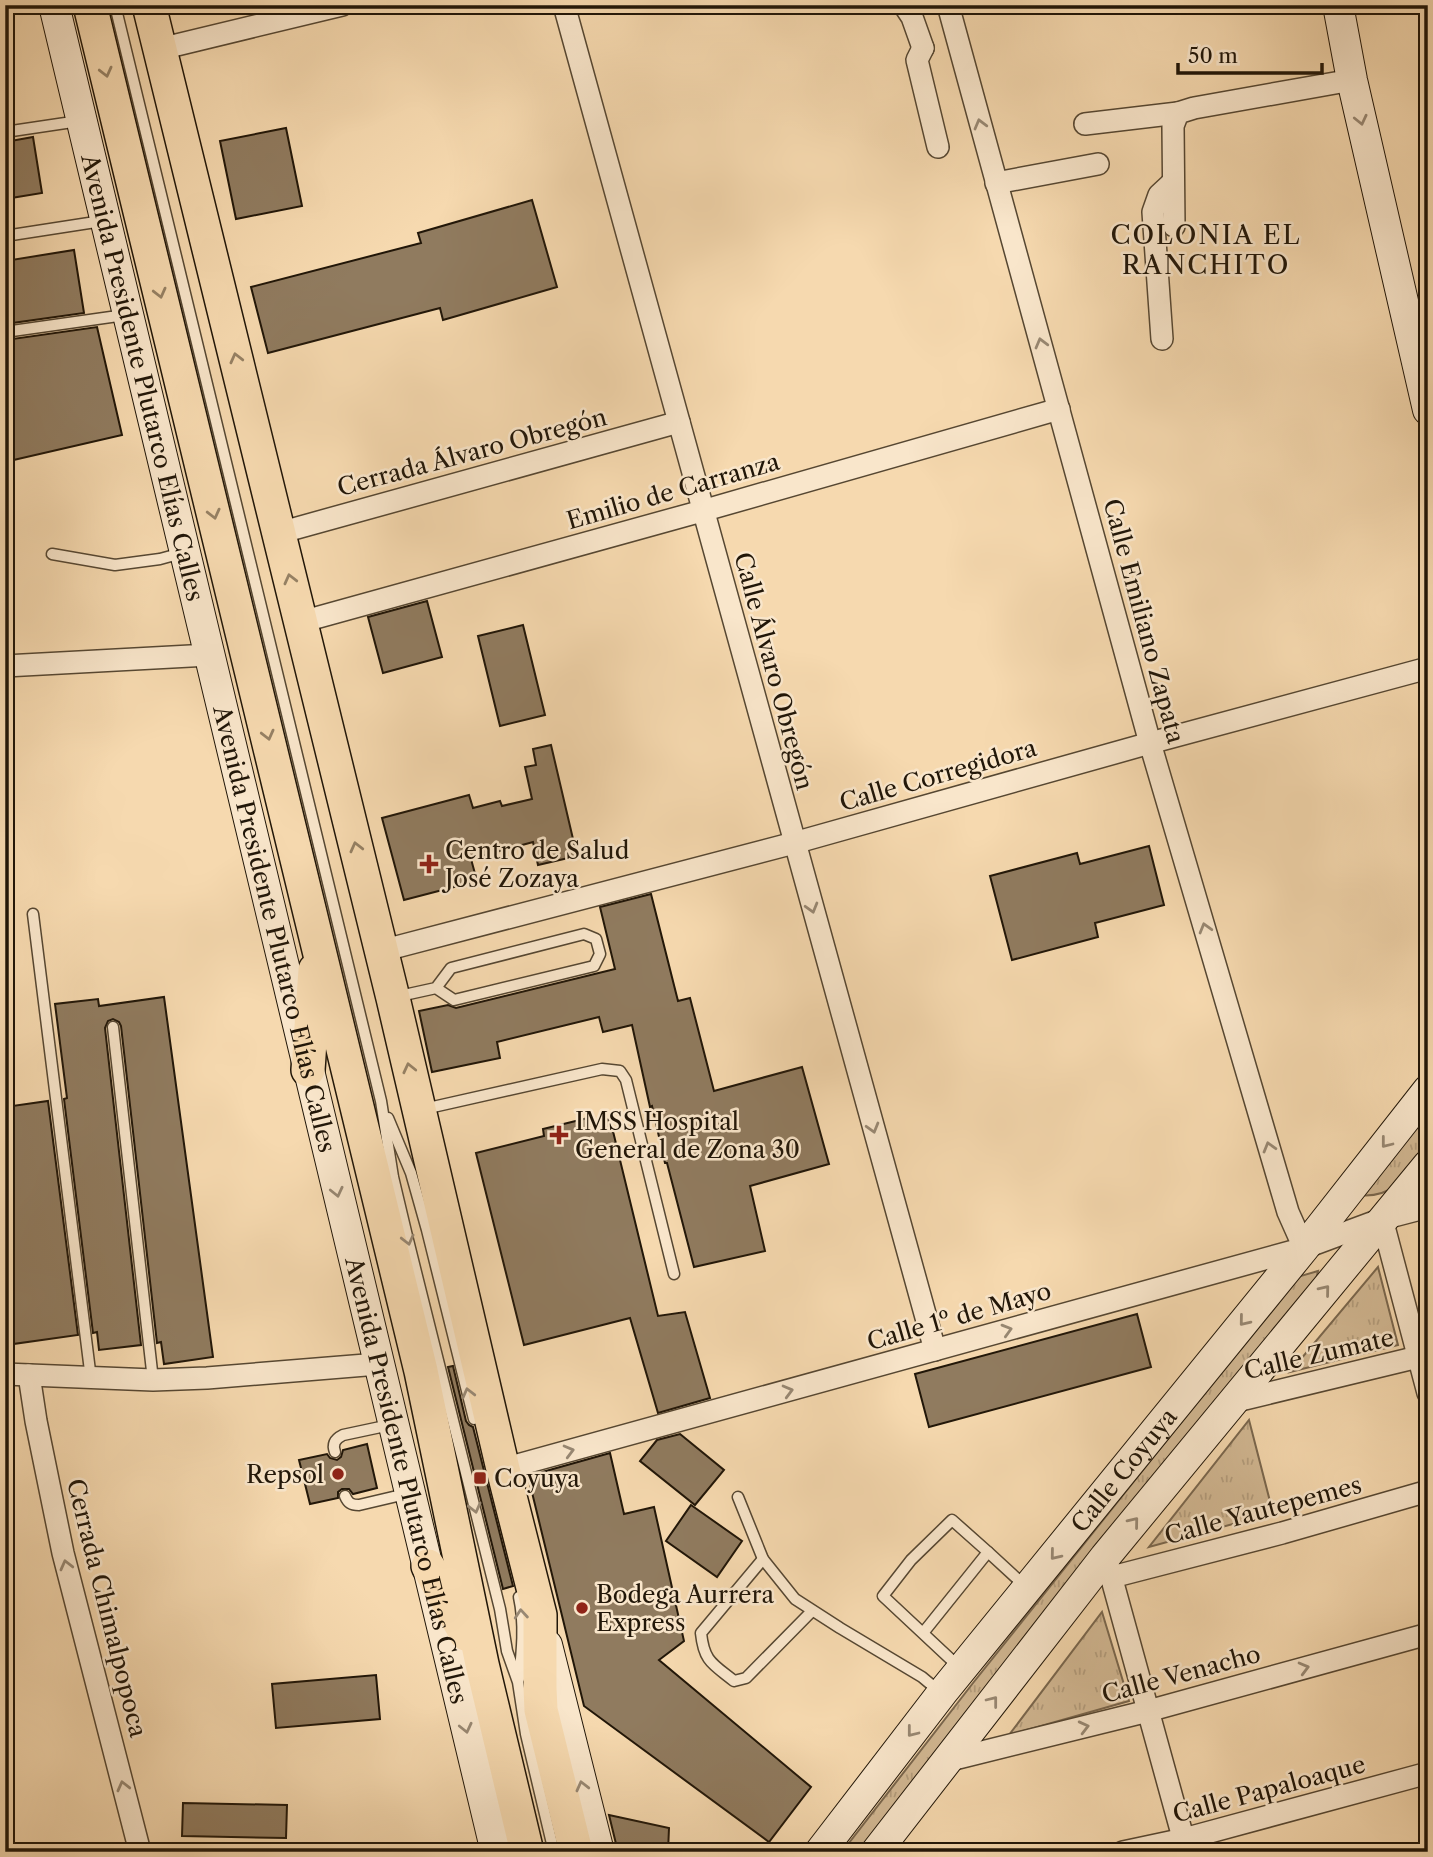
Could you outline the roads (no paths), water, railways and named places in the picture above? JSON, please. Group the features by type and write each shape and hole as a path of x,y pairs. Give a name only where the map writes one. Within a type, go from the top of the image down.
{"main road":[{"name":"Avenida Presidente Plutarco Elías Calles","path":"90,5 496,1679 527,1852"},
{"path":"149,5 393,998 503,1469 540,1615 541,1710 576,1852"},
{"path":"308,1070 317,936"},
{"path":"428,1566 496,1679"}],"street":[{"name":"Avenida Presidente Plutarco Elías Calles","path":"54,5 496,1852"},
{"path":"160,49 342,5"},
{"name":"Calle Álvaro Obregón","path":"564,5 935,1350"},
{"path":"904,5 912,17 923,47 917,60 938,148"},
{"name":"Calle Emiliano Zapata","path":"948,5 1150,743 1288,1212 1304,1248"},
{"path":"1338,5 1352,80 1428,410"},
{"path":"923,47 957,41"},
{"path":"1085,124 1178,113 1352,80"},
{"path":"1174,226 1173,126 1178,113"},
{"path":"996,183 1098,164"},
{"path":"1162,339 1153,212 1160,195 1173,182"},
{"name":"Emilio de Carranza","path":"300,622 1059,409"},
{"name":"Cerrada Álvaro Obregón","path":"279,533 678,422"},
{"path":"5,666 209,655"},
{"name":"Calle Corregidora","path":"381,951 794,843 1428,668"},
{"name":"Calle Coyuya","path":"820,1852 942,1693 1304,1248 1428,1090"},
{"name":"Calle Coyuya","path":"876,1852 946,1761 1108,1567 1232,1402 1428,1165"},
{"name":"Calle 1º de Mayo","path":"503,1469 1304,1248 1382,1219 1428,1207"},
{"path":"1382,1219 1428,1393"},
{"name":"Calle Zumate","path":"1232,1402 1418,1357"},
{"path":"5,1374 153,1380 378,1364"},
{"name":"Cerrada Chimalpopoca","path":"29,1375 63,1553 140,1852"},
{"name":"Calle Yautepemes","path":"1108,1567 1282,1533 1428,1491"},
{"path":"1108,1567 1185,1846"},
{"path":"540,1615 599,1852"},
{"name":"Calle Venacho","path":"946,1761 1148,1711 1428,1634"},
{"name":"Calle Papaloaque","path":"1123,1852 1185,1846 1428,1773"}],"lane":[{"path":"115,5 381,1101 393,1177 407,1236 500,1609 507,1651 496,1679"},
{"path":"5,132 82,120"},
{"path":"5,236 105,221"},
{"path":"5,332 127,314"},
{"path":"52,554 115,565 160,559 184,552"},
{"path":"33,914 91,1379"},
{"path":"393,998 436,988 451,968 584,934 596,939 600,954 594,966 454,1000 436,988"},
{"path":"113,1027 153,1380"},
{"path":"418,1110 602,1069 620,1071 626,1080 674,1273"},
{"path":"381,1101 411,1173 478,1432"},
{"path":"335,1452 334,1443 337,1437 393,1424"},
{"path":"345,1496 353,1506 410,1493"},
{"path":"738,1497 763,1559 795,1599 922,1677 942,1693"},
{"path":"962,1670 883,1596 904,1569 952,1520 1028,1588"},
{"path":"923,1633 988,1552"},
{"path":"763,1559 701,1633 706,1658 734,1681 746,1678 812,1611"},
{"path":"496,1679 523,1646 521,1607 514,1580"},
{"path":"496,1679 526,1734 554,1852"}],"place":[{"name":"Centro de Salud José Zozaya","path":"429,864"},
{"name":"IMSS Hospital General de Zona 30","path":"559,1135"},
{"name":"Repsol","path":"338,1474"},
{"name":"Coyuya","path":"480,1478"},
{"name":"Bodega Aurrera Express","path":"582,1608"}],"district":[{"name":"COLONIA EL RANCHITO","path":"1206,250"}]}
